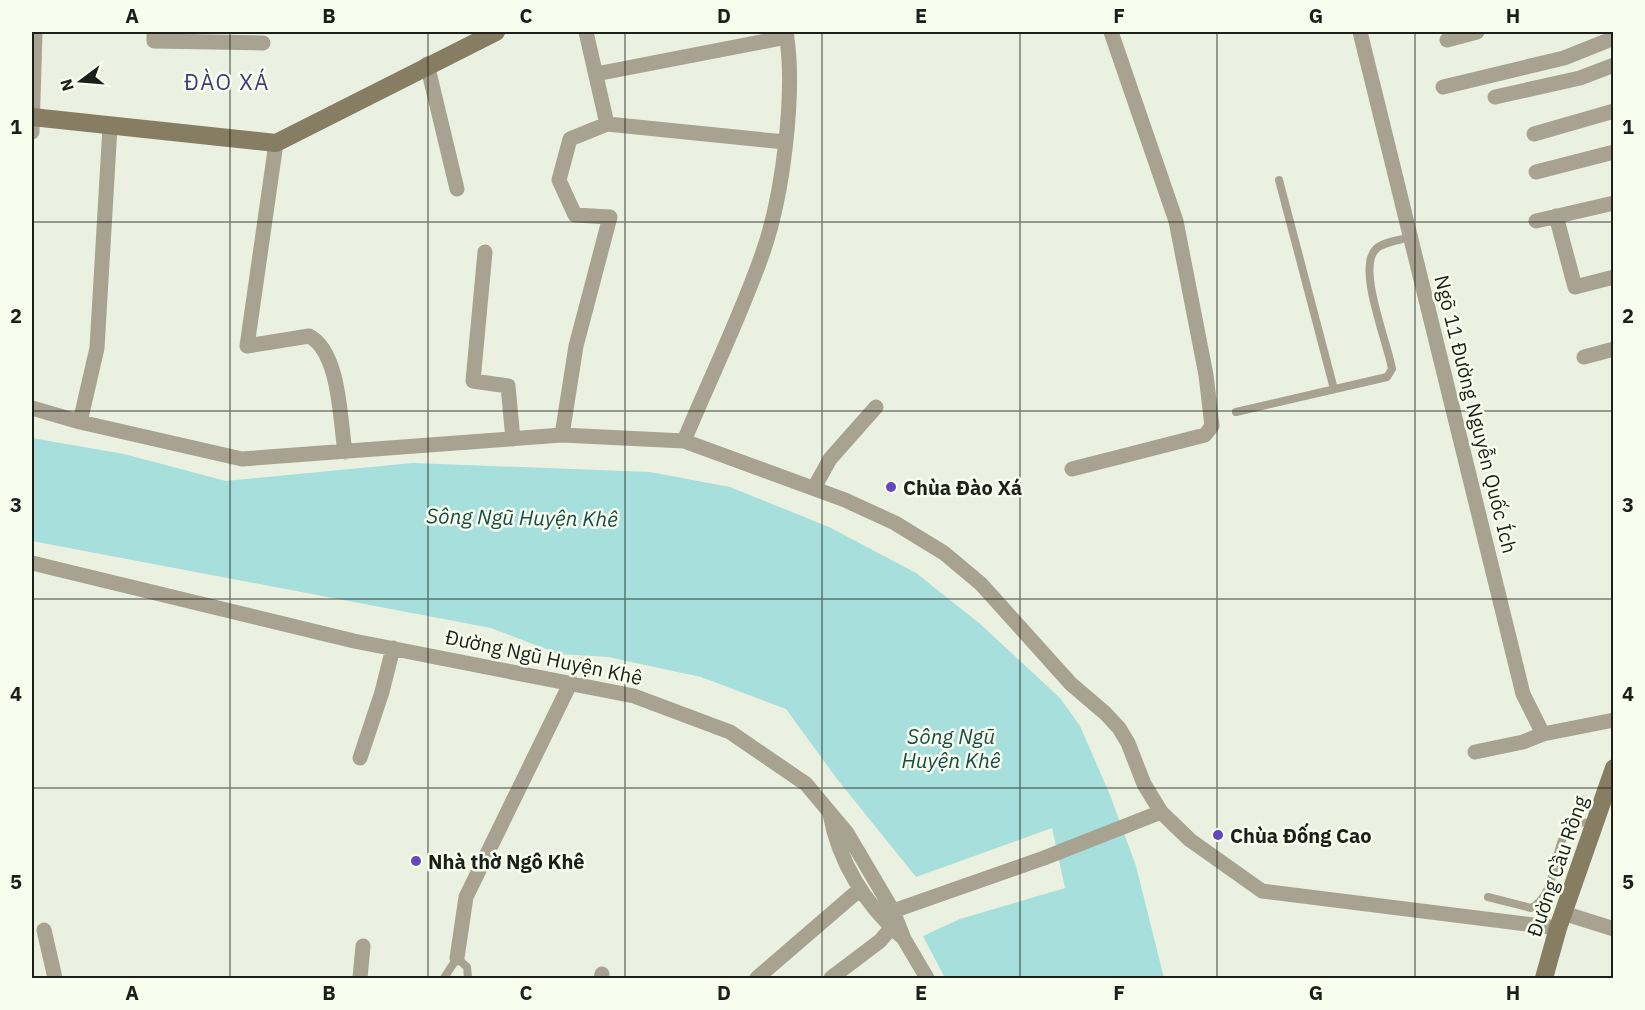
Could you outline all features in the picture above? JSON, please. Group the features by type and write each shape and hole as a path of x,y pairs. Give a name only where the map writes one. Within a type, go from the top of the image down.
{"street":[{"path":"32,132 35,32"},
{"path":"154,32 154,41 263,43"},
{"path":"32,117 110,127 276,142 427,64 496,32"},
{"path":"586,32 607,124"},
{"path":"1072,469 1205,435 1212,426 1206,375 1176,220 1111,32"},
{"name":"Ngõ 11 Đường Nguyễn Quốc Ích","path":"1360,32 1523,694 1544,734"},
{"path":"1447,40 1477,32"},
{"path":"596,74 786,34 788,121 763,251 684,441"},
{"path":"1443,87 1564,58 1614,38"},
{"path":"427,64 457,189"},
{"path":"1495,97 1580,78 1614,64"},
{"path":"1534,134 1614,111"},
{"path":"562,435 576,346 610,217 575,215 559,180 570,139 607,124 785,142"},
{"path":"80,422 97,348 110,127"},
{"path":"276,142 247,346 309,336 322,347 334,380 345,452"},
{"path":"1536,172 1614,152"},
{"path":"1536,221 1614,202"},
{"path":"1556,216 1575,286 1614,277"},
{"path":"485,252 473,381 508,386 513,439"},
{"path":"1584,357 1614,349"},
{"path":"814,488 830,459 876,407"},
{"path":"32,408 80,422 242,459 562,435 684,441 814,488 895,522 944,552 981,584 1071,684 1106,712 1119,728 1128,743 1155,814 1262,891 1561,920 1614,929"},
{"name":"Đường Ngũ Huyện Khê","path":"32,563 393,648 634,696 730,732 806,784 847,832 893,910 904,939 927,978"},
{"path":"360,758 382,692 393,648"},
{"path":"456,958 466,897 571,682"},
{"path":"1475,752 1522,742 1544,734 1614,720"},
{"name":"Đường Cầu Rồng","path":"1544,978 1594,824 1610,793 1614,768"},
{"path":"829,812 833,832 859,890 882,920 904,939"},
{"path":"893,910 1044,858 1155,814"},
{"path":"764,976 859,890"},
{"path":"831,978 880,941 891,928"},
{"path":"44,930 55,978"},
{"path":"360,978 363,946"}],"lane":[{"path":"1279,180 1334,389"},
{"path":"1236,412 1386,377 1392,369 1371,288 1369,264 1378,246 1411,237"},
{"path":"1488,897 1531,908 1539,904 1546,896 1554,874 1558,849 1570,829 1577,823 1594,824"},
{"path":"444,978 456,958 467,967 468,978"}],"water":[{"name":"Sông Ngũ Huyện Khê","path":"32,438 124,454 226,481 413,463 650,472 730,487 829,527 916,573 979,623 1060,698 1080,726 1110,795 1136,866 1164,978 945,978 923,936 960,919 1065,888 1052,828 916,877 837,779 786,709 701,677 608,657 559,654 491,628 32,541"}],"place":[{"name":"Chùa Đào Xá","path":"891,487"},
{"name":"Chùa Đống Cao","path":"1218,835"},
{"name":"Nhà thờ Ngô Khê","path":"416,861"}],"district":[{"name":"ĐÀO XÁ","path":"227,81"}]}
